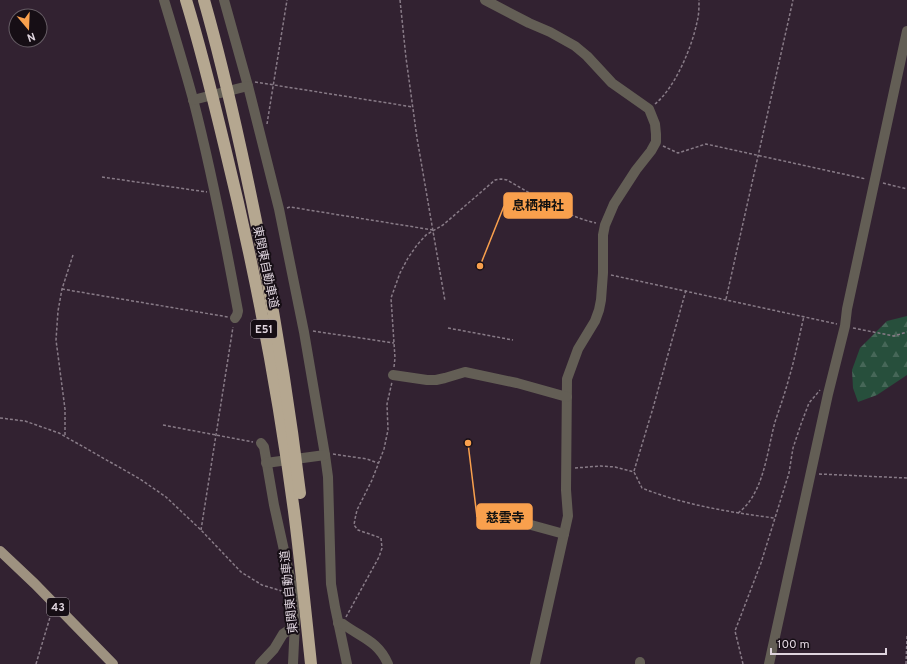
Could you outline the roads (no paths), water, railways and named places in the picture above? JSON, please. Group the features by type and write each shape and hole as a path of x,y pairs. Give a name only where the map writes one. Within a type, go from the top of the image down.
{"highway":[{"name":"東関東自動車道","path":"186,0 201,51 233,180 261,311 275,387 293,504 312,664"},
{"name":"東関東自動車道","path":"204,0 237,131 272,300 296,460 310,588 312,664"}],"main road":[{"name":"43","path":"0,551 13,562 114,664"}],"street":[{"path":"164,0 195,100 238,311 235,318"},
{"path":"224,0 246,86 260,131 279,209 304,332 323,455 328,477 331,584 341,624 348,664"},
{"path":"485,0 529,23 550,32 574,46 586,56 612,83 649,109 655,124 656,142 614,204 605,225 603,236 601,300 594,321 578,350 567,379 566,469 568,516 535,664"},
{"path":"769,664 810,474 845,326 847,309 907,31"},
{"path":"195,100 246,86"},
{"path":"393,375 436,380 464,372 517,383 567,397"},
{"path":"261,443 264,447 269,462 293,591 295,626 293,664"},
{"path":"269,462 323,455"},
{"path":"491,514 564,534"},
{"path":"341,624 376,646 382,652 388,664"},
{"path":"260,664 274,649 283,634 295,626"}],"place":[{"name":"息栖神社","path":"480,266"},
{"name":"慈雲寺","path":"468,443"}]}
